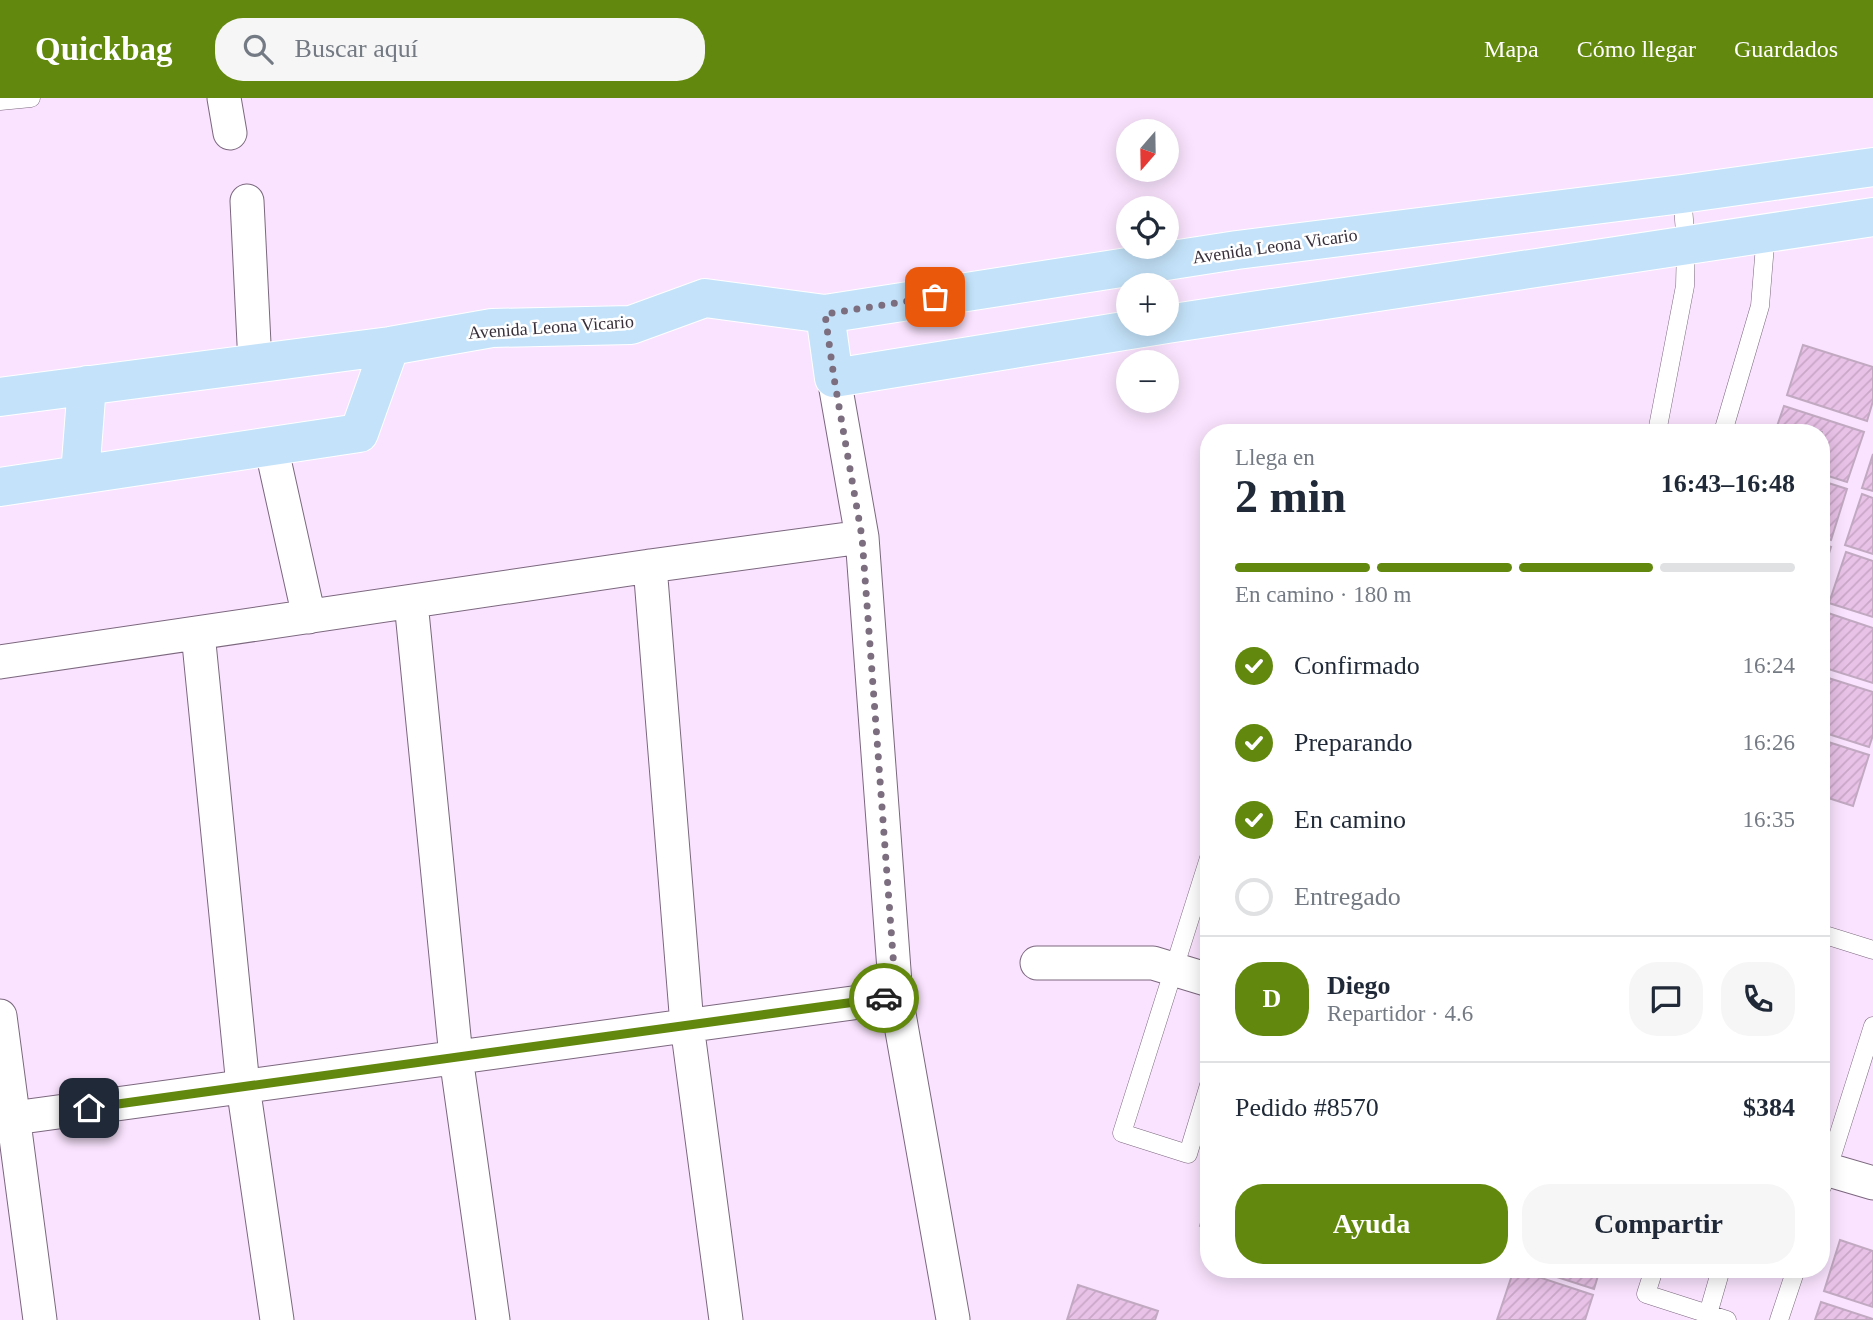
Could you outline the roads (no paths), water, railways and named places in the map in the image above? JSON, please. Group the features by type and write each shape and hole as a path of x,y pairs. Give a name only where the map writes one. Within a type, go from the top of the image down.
{"main road":[{"path":"1856,169 1873,150"},
{"name":"Avenida Leona Vicario","path":"0,397 390,346 492,328 631,325 705,298 825,314 1237,250 1682,194 1856,169"},
{"path":"1179,322 1873,217"},
{"path":"1237,250 1243,312"},
{"path":"825,314 834,378 1116,332"},
{"path":"0,487 359,433 390,346"},
{"path":"80,475 87,385"}],"street":[{"path":"224,98 230,133"},
{"path":"247,201 255,364"},
{"path":"834,378 862,537 896,996 953,1319"},
{"path":"271,446 309,617"},
{"path":"0,662 862,537"},
{"path":"650,566 687,1025 726,1320"},
{"path":"411,602 456,1057 493,1320"},
{"path":"198,633 243,1086 276,1320"},
{"path":"1037,964 1153,963 1200,977"},
{"path":"6,1119 896,996"},
{"path":"0,1016 6,1119 40,1320"},
{"path":"1830,1176 1873,1183"}],"lane":[{"path":"0,101 32,98"},
{"path":"1659,424 1685,286 1686,245 1682,194"},
{"path":"1725,424 1760,306 1766,233"},
{"path":"1200,887 1122,1133 1188,1154 1200,1115"},
{"path":"1830,939 1873,950"},
{"path":"1830,1157 1873,1026"},
{"path":"1651,1278 1646,1294 1727,1320"},
{"path":"1708,1314 1718,1278"},
{"path":"1779,1320 1793,1278"}]}
